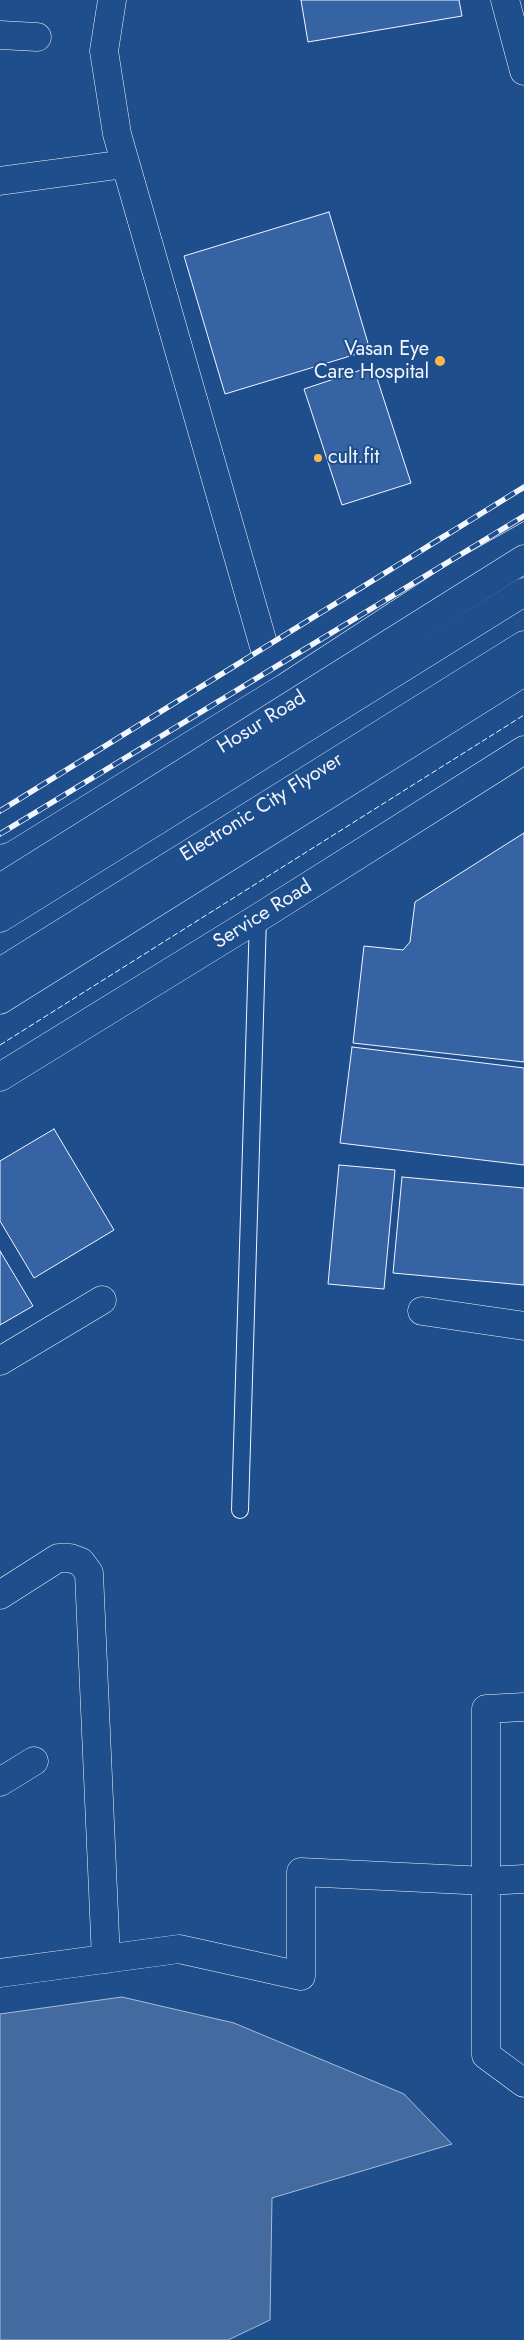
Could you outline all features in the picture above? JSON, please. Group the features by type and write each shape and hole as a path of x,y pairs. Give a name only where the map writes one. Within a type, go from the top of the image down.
{"main road":[{"path":"112,0 104,50 116,134 269,664"},
{"path":"505,0 524,71"},
{"path":"0,35 37,37"},
{"path":"0,181 125,164"},
{"path":"0,830 269,664 444,550 524,505"},
{"name":"Hosur Road","path":"0,888 524,559"},
{"path":"0,918 524,592"},
{"name":"Electronic City Flyover","path":"0,972 524,645"},
{"path":"0,1000 524,672"},
{"name":"Service Road","path":"0,1077 258,918 524,750"},
{"path":"0,1361 102,1300"},
{"path":"422,1311 524,1326"},
{"path":"0,1595 58,1558 70,1558 81,1562 90,1573 106,1959"},
{"path":"524,1707 486,1709 486,2054 524,2083"},
{"path":"0,1782 34,1761"},
{"path":"0,1973 178,1949 301,1976 301,1872 486,1881 524,1879"}],"lane":[{"path":"240,1510 258,918"}],"water":[{"path":"122,1997 234,2023 404,2094 452,2144 272,2198 270,2320 228,2340 0,2340 0,2014"}],"building":[{"path":"301,0 459,0 462,16 308,42"},
{"path":"329,212 370,350 225,394 184,256"},
{"path":"373,366 411,483 342,505 304,389"},
{"path":"524,833 524,1062 353,1043 364,946 403,950 410,942 415,902"},
{"path":"352,1047 524,1068 524,1165 340,1143"},
{"path":"54,1129 114,1230 34,1278 0,1221 0,1161"},
{"path":"339,1165 395,1170 384,1289 328,1284"},
{"path":"402,1177 524,1188 524,1285 393,1273"},
{"path":"0,1251 33,1306 0,1325"}],"railway":[{"path":"0,811 524,487"},
{"path":"0,834 524,516"}],"fence":[{"path":"0,1045 524,715"}],"place":[{"name":"Vasan Eye Care Hospital","path":"440,361"},
{"name":"cult.fit","path":"318,458"}]}
